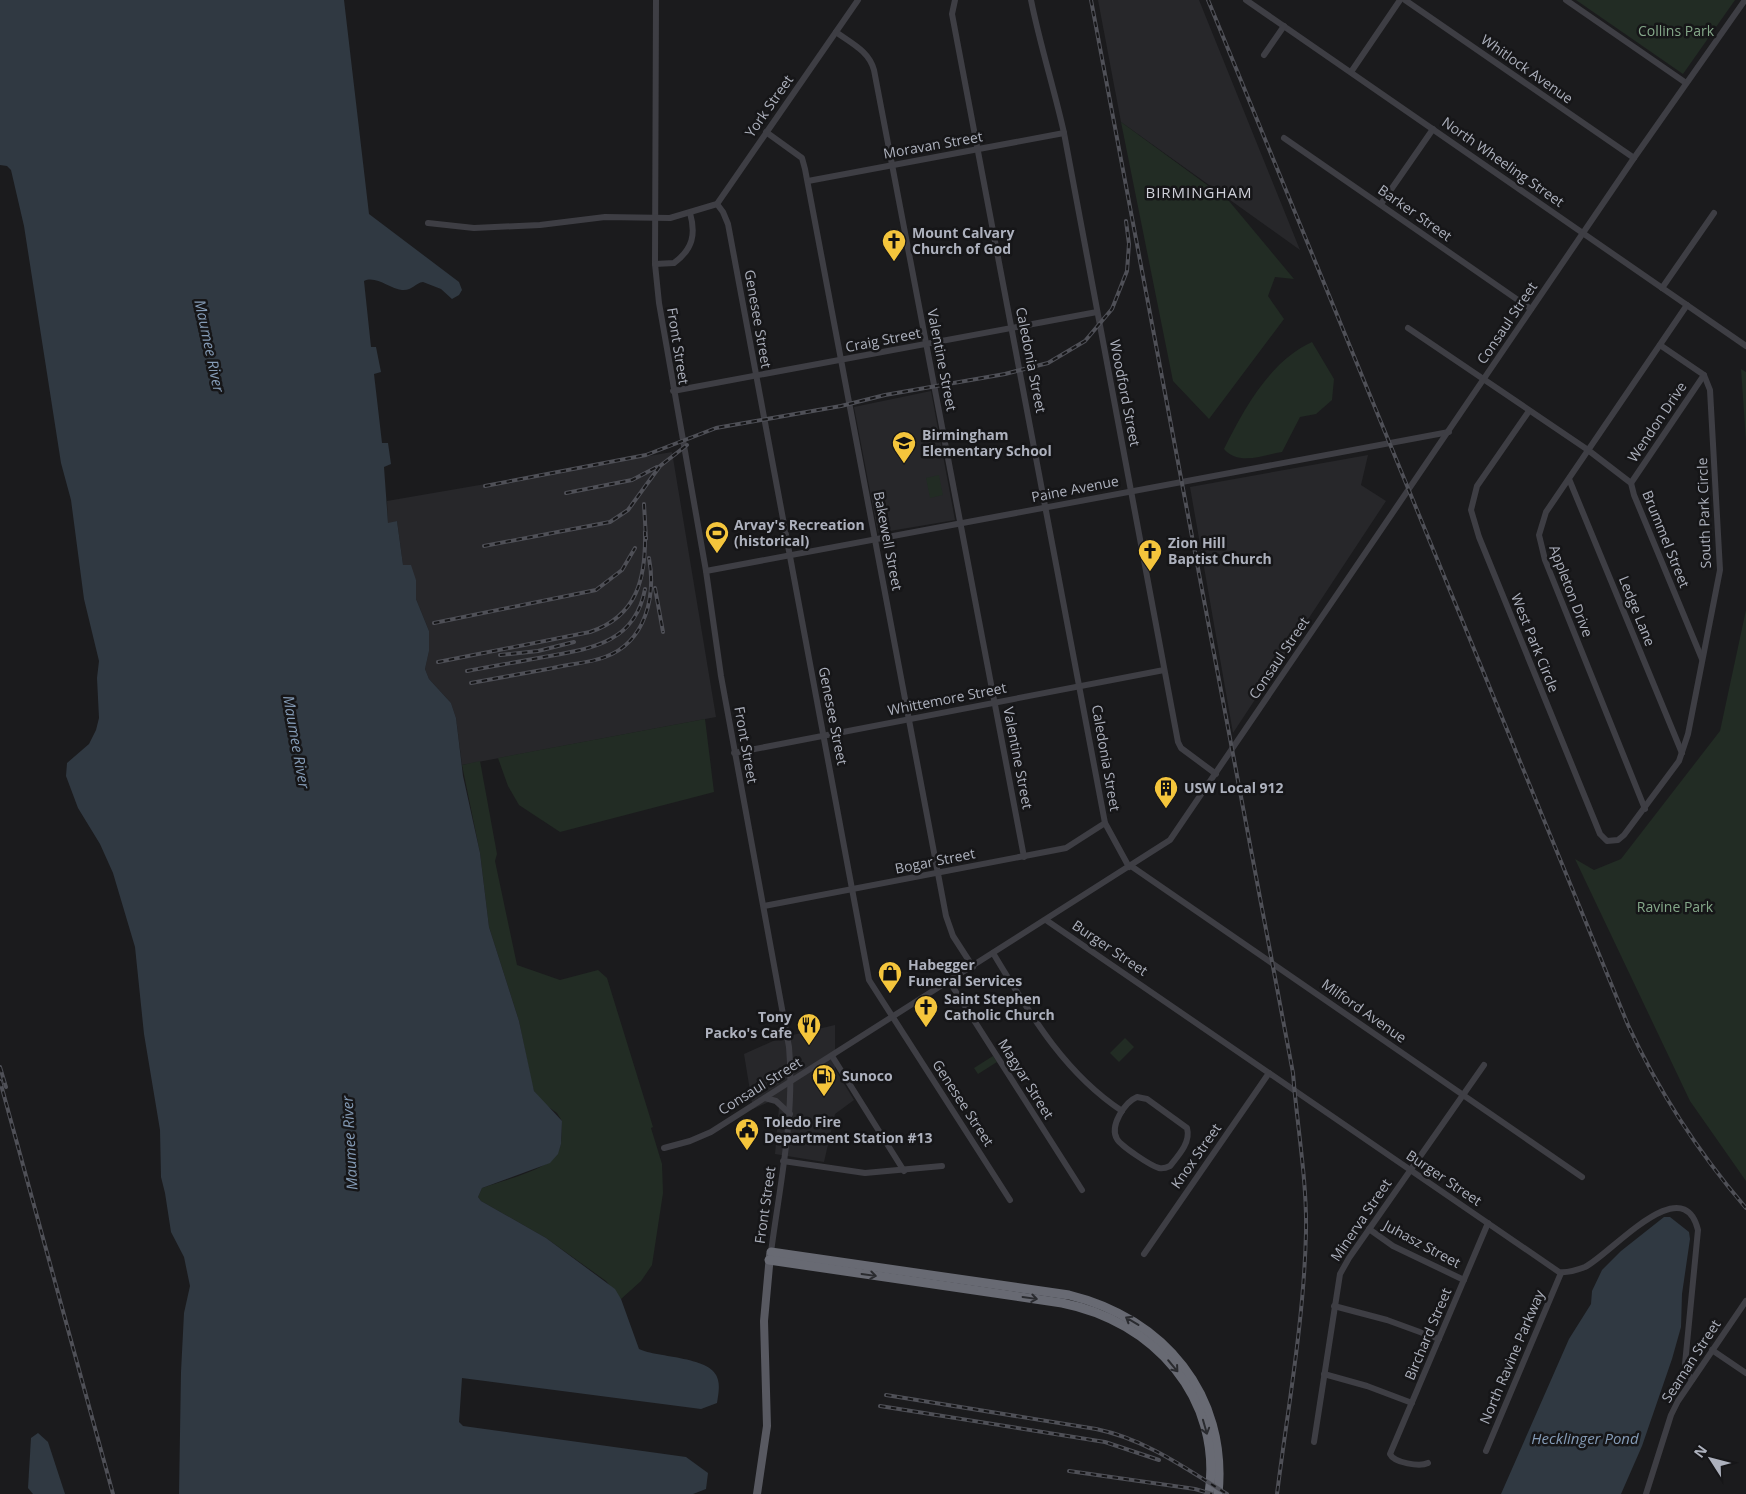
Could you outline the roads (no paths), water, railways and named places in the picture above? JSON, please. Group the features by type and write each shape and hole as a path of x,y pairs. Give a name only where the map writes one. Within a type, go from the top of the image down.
{"highway":[{"path":"770,1256 1087,1300 1119,1313 1144,1328 1170,1351 1213,1422 1218,1444 1220,1473 1218,1494"},
{"path":"1189,1380 1207,1435 1212,1472 1209,1494"}],"main road":[{"name":"Front Street","path":"757,1494 767,1426 764,1321 770,1256"}],"street":[{"name":"Front Street","path":"656,0 655,264 662,326 706,571 734,753 789,1046 792,1081 790,1114 770,1256"},
{"name":"York Street","path":"717,204 858,0"},
{"name":"Caledonia Street","path":"956,0 952,14 1106,829 1130,866"},
{"name":"Woodford Street","path":"1031,0 1040,44 1053,84 1064,133 1164,670 1181,748 1216,774"},
{"name":"North Wheeling Street","path":"1246,0 1746,346"},
{"path":"1351,72 1400,0"},
{"name":"Whitlock Avenue","path":"1405,0 1634,158"},
{"path":"1566,0 1686,84"},
{"name":"Consaul Street","path":"664,1148 690,1141 711,1132 1170,840 1634,158 1745,0"},
{"path":"1264,55 1284,26"},
{"name":"Valentine Street","path":"836,32 864,52 872,62 1024,856"},
{"path":"1381,204 1433,129"},
{"name":"Bakewell Street","path":"766,132 802,158 808,181 949,927 973,966"},
{"name":"Moravan Street","path":"808,181 1064,133"},
{"name":"Barker Street","path":"1284,138 1531,310"},
{"path":"428,223 474,228 540,225 605,217 655,219 690,213 717,204"},
{"name":"Genesee Street","path":"717,204 728,224 869,980 1010,1200"},
{"path":"655,264 674,263 692,240 694,228 690,213"},
{"path":"1662,288 1714,214"},
{"name":"Appleton Drive","path":"1645,809 1539,542 1540,530 1546,512 1687,305"},
{"name":"Craig Street","path":"673,391 1096,312"},
{"name":"Brummel Street","path":"1408,328 1588,450 1631,483 1634,495 1702,659"},
{"path":"1660,345 1704,375"},
{"name":"Wendon Drive","path":"1631,483 1704,375"},
{"name":"South Park Circle","path":"1645,809 1676,767 1682,753 1720,570 1712,405 1704,375"},
{"name":"West Park Circle","path":"1529,411 1477,486 1471,510 1479,538 1600,834 1607,842 1618,840 1645,809"},
{"name":"Paine Avenue","path":"706,571 1449,432"},
{"name":"Ledge Lane","path":"1569,479 1682,753"},
{"name":"Whittemore Street","path":"734,753 1164,670"},
{"name":"Bogar Street","path":"764,906 940,874 1066,848 1105,823"},
{"name":"Milford Avenue","path":"1130,866 1582,1177"},
{"name":"Burger Street","path":"1046,920 1561,1272"},
{"path":"993,953 1048,1040 1092,1088 1122,1111"},
{"name":"Magyar Street","path":"949,981 1082,1190"},
{"path":"832,1056 904,1171"},
{"name":"Minerva Street","path":"1314,1442 1340,1274 1369,1229 1484,1065"},
{"name":"Knox Street","path":"1144,1254 1269,1073"},
{"path":"1142,1097 1187,1128 1189,1138 1170,1166 1157,1167 1118,1140 1116,1127 1122,1111 1133,1099 1142,1097"},
{"path":"765,1098 776,1102 790,1114"},
{"path":"783,1161 866,1173 942,1166"},
{"path":"1561,1272 1585,1267 1636,1227 1665,1210 1673,1207 1684,1208 1692,1214 1698,1230 1686,1364 1687,1373 1692,1380"},
{"name":"Birchard Street","path":"1428,1463 1423,1465 1396,1460 1390,1454 1488,1223"},
{"name":"Juhasz Street","path":"1369,1229 1393,1246 1464,1280"},
{"name":"North Ravine Parkway","path":"1486,1451 1561,1272"},
{"name":"Seaman Street","path":"1646,1494 1671,1416 1692,1380 1746,1301"},
{"path":"1334,1306 1387,1320 1439,1339"},
{"path":"1712,1350 1746,1373"},
{"path":"1324,1374 1367,1386 1412,1403"}],"water":[{"name":"Maumee River","path":"0,0 344,0 369,214 459,282 462,290 459,295 452,299 441,289 423,282 402,290 378,281 364,281 371,347 376,347 381,372 374,374 382,443 388,443 391,464 384,467 388,523 397,521 403,565 411,565 416,580 416,599 429,631 429,651 425,669 429,679 451,703 456,718 463,776 480,853 489,927 519,1021 534,1091 562,1121 561,1144 558,1154 550,1163 482,1188 478,1197 481,1201 546,1238 615,1289 621,1299 639,1349 706,1366 714,1372 719,1386 717,1403 701,1409 462,1378 459,1422 463,1426 686,1457 708,1473 706,1489 693,1494 179,1494 184,1313 190,1286 184,1257 171,1232 161,1177 160,1130 144,1034 135,947 113,873 100,844 78,808 66,776 67,763 89,744 96,730 99,718 97,678 99,661 84,599 71,500 61,463 24,226 11,170 7,166 0,165"},
{"name":"Hecklinger Pond","path":"1664,1217 1670,1217 1689,1232 1690,1239 1682,1294 1681,1327 1642,1446 1621,1494 1501,1494 1569,1339 1591,1304 1592,1291 1602,1270 1621,1251"},
{"path":"38,1433 48,1442 65,1494 33,1494 28,1488 31,1438"}],"railway":[{"path":"1091,0 1293,1073 1306,1212 1305,1265 1299,1331 1277,1494"},
{"path":"1208,0 1628,1025 1666,1098 1696,1143 1746,1208"},
{"path":"485,486 646,455 716,428 1005,374 1048,363 1085,341 1112,309 1127,271 1129,244 1126,221"},
{"path":"484,546 610,522 628,510 660,466 687,445"},
{"path":"566,493 632,480 657,467"},
{"path":"644,504 646,539"},
{"path":"438,662 590,632 606,625 619,616 629,605 636,593 644,564 645,532"},
{"path":"434,623 596,590 622,570 635,548"},
{"path":"471,683 593,661 619,650 630,641 639,629 645,616 651,587 649,558"},
{"path":"655,588 663,632"},
{"path":"467,671 577,651 608,641 621,633 631,622 640,607 645,589"},
{"path":"500,655 538,651 574,642"},
{"path":"0,1067 6,1087"},
{"path":"0,1081 113,1494"},
{"path":"886,1395 1096,1429 1114,1434 1148,1447 1227,1494"},
{"path":"880,1406 1105,1442 1159,1460"},
{"path":"1069,1471 1195,1489 1212,1494"}],"place":[{"name":"Mount Calvary Church of God","path":"894,262"},
{"name":"Birmingham Elementary School","path":"904,464"},
{"name":"Arvay's Recreation (historical)","path":"717,554"},
{"name":"Zion Hill Baptist Church","path":"1150,572"},
{"name":"USW Local 912","path":"1166,809"},
{"name":"Habegger Funeral Services","path":"890,994"},
{"name":"Saint Stephen Catholic Church","path":"926,1028"},
{"name":"Tony Packo's Cafe","path":"809,1046"},
{"name":"Sunoco","path":"824,1097"},
{"name":"Toledo Fire Department Station #13","path":"747,1151"}],"district":[{"name":"BIRMINGHAM","path":"1199,193"}],"park label":[{"name":"Collins Park","path":"1676,31"},
{"name":"Ravine Park","path":"1675,907"}]}
